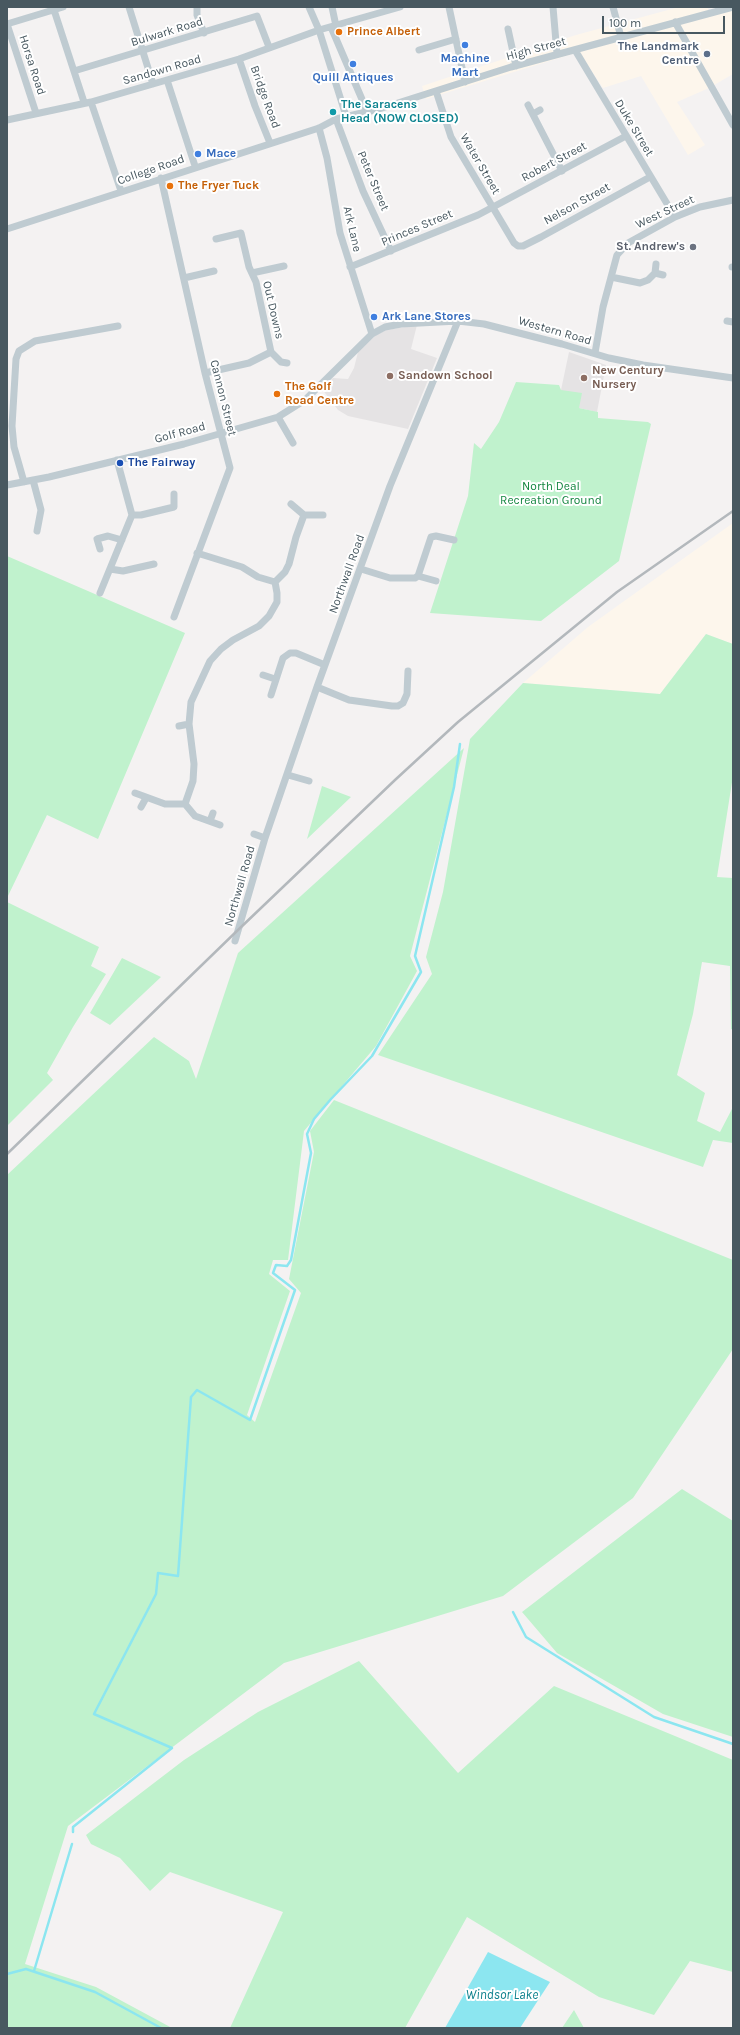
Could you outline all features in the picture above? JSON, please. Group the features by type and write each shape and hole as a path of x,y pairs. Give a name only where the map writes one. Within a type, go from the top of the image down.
{"street":[{"path":"7,24 63,7"},
{"path":"130,7 153,84"},
{"path":"197,7 197,15 204,33"},
{"path":"309,7 319,30 346,116"},
{"path":"332,7 333,27 367,111"},
{"path":"450,7 465,82"},
{"path":"553,7 557,54"},
{"path":"613,7 621,37"},
{"name":"High Street","path":"346,116 436,91 557,54 733,7"},
{"name":"Sandown Road","path":"7,120 87,102 239,60 269,47 319,30 395,8"},
{"path":"54,10 74,71 121,191"},
{"name":"Bulwark Road","path":"74,71 257,16 269,47"},
{"path":"675,22 733,125"},
{"name":"Horsa Road","path":"7,24 36,113"},
{"path":"508,29 516,66"},
{"path":"419,50 456,39"},
{"name":"Duke Street","path":"575,50 675,217"},
{"name":"Bridge Road","path":"239,60 270,143"},
{"path":"167,80 195,166"},
{"name":"Water Street","path":"436,91 451,137 514,243"},
{"path":"528,105 562,171"},
{"path":"532,114 540,110"},
{"name":"College Road","path":"7,229 195,166 319,128 336,119 346,116"},
{"name":"Peter Street","path":"336,119 363,191 391,251"},
{"name":"Ark Lane","path":"319,128 327,158 340,233 372,334"},
{"name":"Robert Street","path":"492,208 626,136"},
{"name":"Nelson Street","path":"514,243 523,246 650,177"},
{"name":"Cannon Street","path":"161,178 205,373 230,468 174,617"},
{"name":"West Street","path":"594,354 603,307 617,255 628,243 675,217 700,207 733,200"},
{"name":"Princes Street","path":"350,267 492,208"},
{"name":"Out Downs","path":"216,239 241,233 252,274 256,282 272,352 282,362 287,363"},
{"path":"611,276 640,283 648,280 655,273 656,264"},
{"name":"Out Downs","path":"252,274 284,266"},
{"path":"184,278 214,271"},
{"path":"655,273 663,275"},
{"name":"Western Road","path":"372,334 385,327 401,324 458,321 510,330 594,354 643,365 733,378"},
{"name":"Northwall Road","path":"235,941 265,838 288,775 317,687 390,486 458,321"},
{"path":"24,482 14,447 12,426 16,359 19,351 35,341 118,326"},
{"name":"Golf Road","path":"7,485 117,460 278,417 305,400 372,334"},
{"name":"Out Downs","path":"205,373 250,363 272,352"},
{"path":"278,417 293,443"},
{"path":"100,593 132,516 117,460"},
{"path":"33,480 41,510 37,531"},
{"path":"132,516 174,507 174,494"},
{"path":"291,504 304,515 323,515"},
{"path":"275,582 285,572 289,564 296,537 304,515"},
{"path":"100,550 97,539 108,536 122,540"},
{"path":"418,576 431,537 436,536 454,540"},
{"path":"197,553 242,568 258,577 275,582"},
{"path":"110,569 123,571 154,564"},
{"path":"361,568 390,578 415,578 418,576 436,581"},
{"path":"185,804 193,781 194,764 189,724 191,702 210,661 221,649 233,640 259,626 269,616 277,602 275,582"},
{"path":"271,694 283,658 290,653 296,653 325,666"},
{"path":"317,687 349,700 398,706 406,699 408,671"},
{"path":"263,675 276,679"},
{"path":"178,726 189,724"},
{"path":"288,775 309,781"},
{"path":"136,793 165,804 185,804"},
{"path":"141,807 146,798"},
{"path":"185,804 195,816 220,825"},
{"path":"210,821 213,813"},
{"name":"Northwall Road","path":"254,834 265,838"}],"shaded area":[{"path":"679,7 708,7 708,11 733,7 733,74 709,88 677,102 705,145 688,155 641,76 603,88 579,52 426,99 422,86 576,35"},
{"name":"Sandown School","path":"417,325 411,349 437,358 408,429 348,416 338,410 322,389 333,378 348,379 354,368 358,352 376,335 386,330"},
{"name":"New Century Nursery","path":"569,352 606,365 597,412 579,408 561,390"},
{"path":"733,523 733,644 706,634 660,694 523,683 588,627"}],"green space":[{"name":"North Deal Recreation Ground","path":"516,382 559,385 561,390 582,393 579,408 598,412 598,418 648,422 651,424 619,561 541,621 430,613 468,496 474,443 481,449 499,422"},
{"path":"7,556 185,633 98,839 47,815 7,898"},
{"path":"706,634 733,644 733,776 717,877 733,878 733,1030 731,1029 730,966 702,962 693,1014 677,1075 705,1093 697,1121 720,1132 733,1107 733,1143 713,1140 703,1167 378,1055 432,974 426,957 443,892 470,739 523,683 660,694"},
{"path":"464,748 410,956 417,971 376,1046 304,1131 288,1260 273,1260 269,1274 290,1291 247,1415 255,1422 301,1293 289,1279 314,1152 310,1131 334,1100 733,1260 733,1349 633,1498 503,1596 284,1663 68,1826 25,1964 96,1987 172,2028 7,2028 7,1175 154,1037 189,1061 196,1079 238,953"},
{"path":"322,786 351,797 307,839"},
{"path":"7,902 99,947 91,966 106,974 73,1027 47,1073 53,1080 7,1126"},
{"path":"122,958 161,977 110,1025 90,1013"},
{"path":"682,1489 733,1521 733,1737 663,1714 557,1653 522,1612"},
{"path":"359,1661 458,1773 554,1686 733,1760 733,1972 690,1961 654,2015 599,1997 467,1917 405,2028 230,2028 283,1912 170,1872 150,1891 120,1858 91,1844 86,1835 184,1760 258,1712"},
{"path":"574,2010 584,2028 562,2028"}],"water":[{"name":"Windsor Lake","path":"488,1952 550,1982 520,2028 445,2028"}],"waterway":[{"path":"73,1832 73,1827 172,1748 94,1714 156,1594 158,1573 178,1576 191,1397 197,1390 250,1420 295,1290 273,1273 276,1265 287,1266 291,1260 311,1153 307,1134 314,1119 372,1056 421,972 415,956 454,787 460,744"},
{"path":"513,1612 526,1637 654,1717 733,1744"},
{"path":"34,1971 72,1844"},
{"path":"7,1974 26,1969 95,1992 161,2028"}],"railway":[{"path":"7,1154 239,929 458,722 617,592 733,511"}],"place":[{"name":"Prince Albert","path":"339,32"},
{"name":"Machine Mart","path":"465,45"},
{"name":"The Landmark Centre","path":"707,54"},
{"name":"Quill Antiques","path":"353,64"},
{"name":"The Saracens Head (NOW CLOSED)","path":"333,112"},
{"name":"Mace","path":"198,154"},
{"name":"The Fryer Tuck","path":"170,186"},
{"name":"St. Andrew's","path":"693,247"},
{"name":"Ark Lane Stores","path":"374,317"},
{"name":"Sandown School","path":"390,376"},
{"name":"New Century Nursery","path":"584,378"},
{"name":"The Golf Road Centre","path":"277,394"},
{"name":"The Fairway","path":"120,463"}]}
